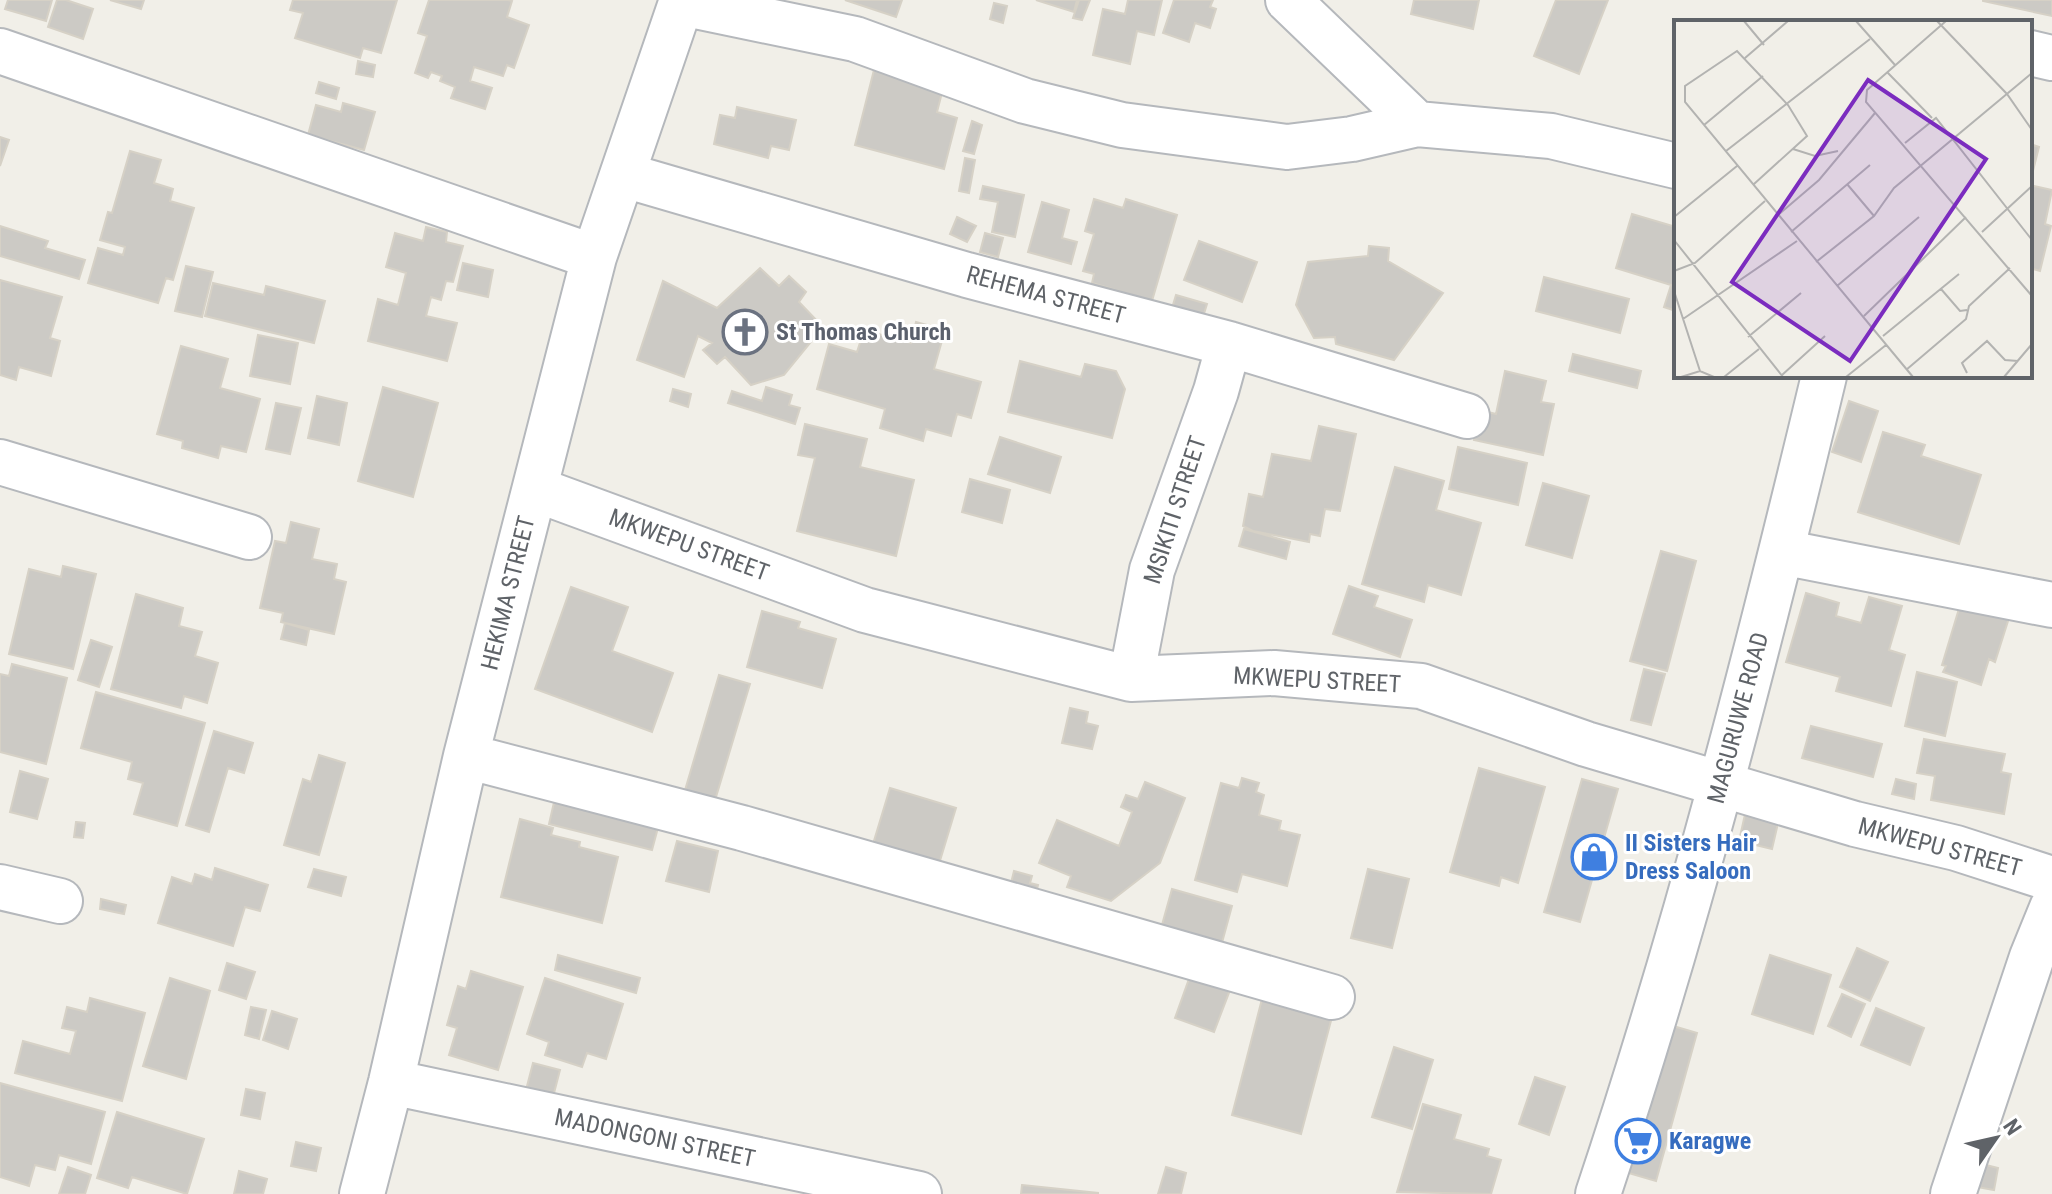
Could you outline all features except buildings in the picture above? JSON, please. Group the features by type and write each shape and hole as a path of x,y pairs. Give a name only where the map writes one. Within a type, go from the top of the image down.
{"street":[{"path":"1288,0 1417,124"},
{"path":"682,2 855,39 1025,101 1122,125 1287,147 1352,139 1417,124 1551,136 1674,166"},
{"name":"HEKIMA STREET","path":"362,1194 466,756 594,257 682,2"},
{"path":"0,51 594,257"},
{"path":"2032,53 2052,58"},
{"name":"REHEMA STREET","path":"624,175 967,275 1229,344 1467,416"},
{"name":"MSIKITI STREET","path":"1131,679 1152,570 1216,391 1229,344"},
{"name":"MAGURUWE ROAD","path":"1598,1194 1642,1063 1722,782 1824,378"},
{"path":"0,462 249,537"},
{"name":"MKWEPU STREET","path":"535,489 865,610 1131,679 1274,673 1421,686 1586,744 1855,824 1956,848 2052,879"},
{"path":"1782,552 2052,605"},
{"path":"466,756 742,828 1332,997"},
{"path":"0,887 60,901"},
{"path":"1953,1194 2032,957 2052,908"},
{"name":"MADONGONI STREET","path":"391,1082 919,1194"}],"place":[{"name":"St Thomas Church","path":"745,332"},
{"name":"II Sisters Hair Dress Saloon","path":"1594,857"},
{"name":"Karagwe","path":"1638,1141"}]}
